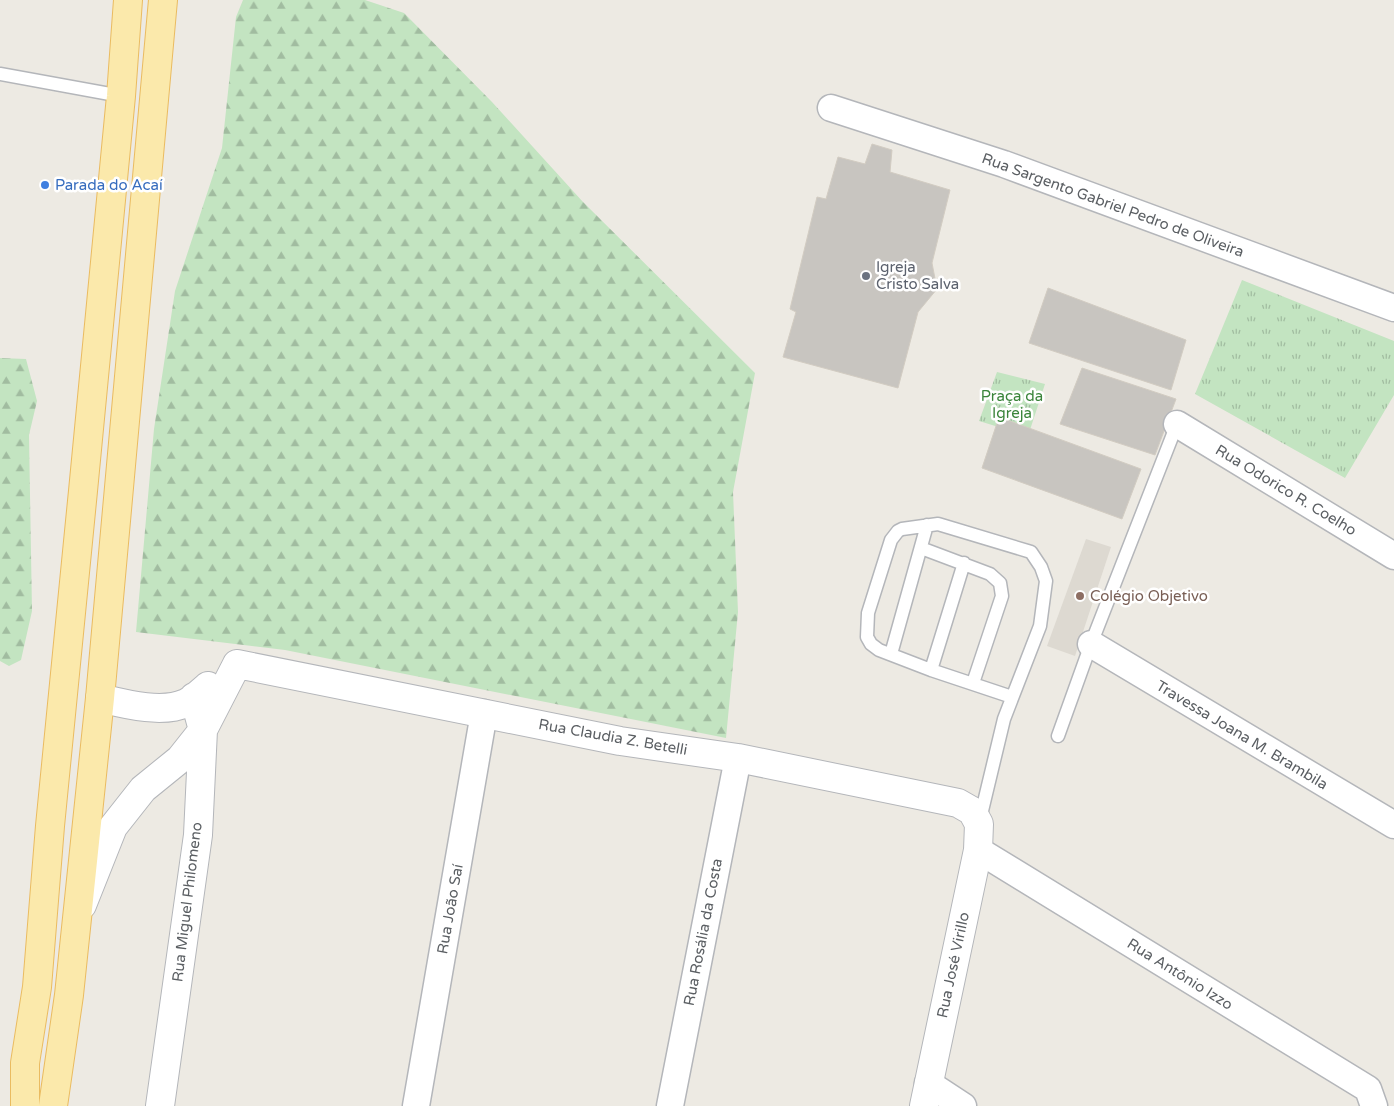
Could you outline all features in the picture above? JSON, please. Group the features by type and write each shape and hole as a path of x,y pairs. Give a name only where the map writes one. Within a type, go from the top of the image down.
{"main road":[{"path":"25,1106 25,1063 37,987 50,826 128,0"},
{"path":"53,1106 77,916 100,698 163,0"}],"street":[{"name":"Rua Sargento Gabriel Pedro de Oliveira","path":"831,108 1004,164 1394,308"},
{"name":"Rua Odorico R. Coelho","path":"1177,424 1394,556"},
{"name":"Travessa Joana M. Brambila","path":"1090,644 1394,825"},
{"path":"100,698 128,705 166,708 184,703 194,697 237,664"},
{"path":"77,916 113,827 143,790 180,759 202,730 237,664"},
{"name":"Rua Claudia Z. Betelli","path":"237,664 620,741 738,758 958,803 972,811 978,837"},
{"name":"Rua Miguel Philomeno","path":"160,1106 198,835 202,730 194,697"},
{"name":"Rua João Saí","path":"416,1106 484,713"},
{"name":"Rua Rosália da Costa","path":"670,1106 738,758"},
{"name":"Rua José Virillo","path":"926,1094 978,837"},
{"name":"Rua Antônio Izzo","path":"978,837 1368,1089 1374,1106"},
{"path":"926,1094 963,1106"}],"lane":[{"path":"0,74 120,96"},
{"path":"1058,736 1090,644 1177,424"},
{"path":"978,837 1004,719 1040,626 1046,581 1041,567 1031,552 938,524 902,529 894,535 868,613 867,637 871,644 879,650 931,670 1012,697"},
{"path":"891,654 927,525"},
{"path":"921,548 990,574 1000,583 1002,596 972,684"},
{"path":"931,670 964,564"}],"shaded area":[{"name":"Colégio Objetivo","path":"1086,539 1111,547 1075,656 1047,646"}],"green space":[{"path":"243,0 365,0 404,13 492,102 583,202 755,373 733,492 738,612 726,738 285,650 136,632 154,429 175,291 222,148 236,17"},
{"path":"1242,280 1394,341 1394,395 1345,478 1195,394"},
{"path":"0,358 26,359 37,401 29,435 32,611 21,660 9,666 0,661"},
{"name":"Praça da Igreja","path":"997,372 1045,384 1028,436 979,421"}],"building":[{"name":"Igreja Cristo Salva","path":"872,144 892,150 890,172 950,190 932,263 937,289 918,312 898,388 783,357 796,312 790,309 817,197 826,199 838,157 865,164"},
{"path":"1048,288 1186,340 1171,390 1029,343"},
{"path":"1082,368 1176,399 1155,455 1060,424"},
{"path":"999,417 1141,469 1122,519 982,468"}],"place":[{"name":"Parada do Acaí","path":"45,185"},
{"name":"Igreja Cristo Salva","path":"866,276"},
{"name":"Colégio Objetivo","path":"1080,596"}]}
